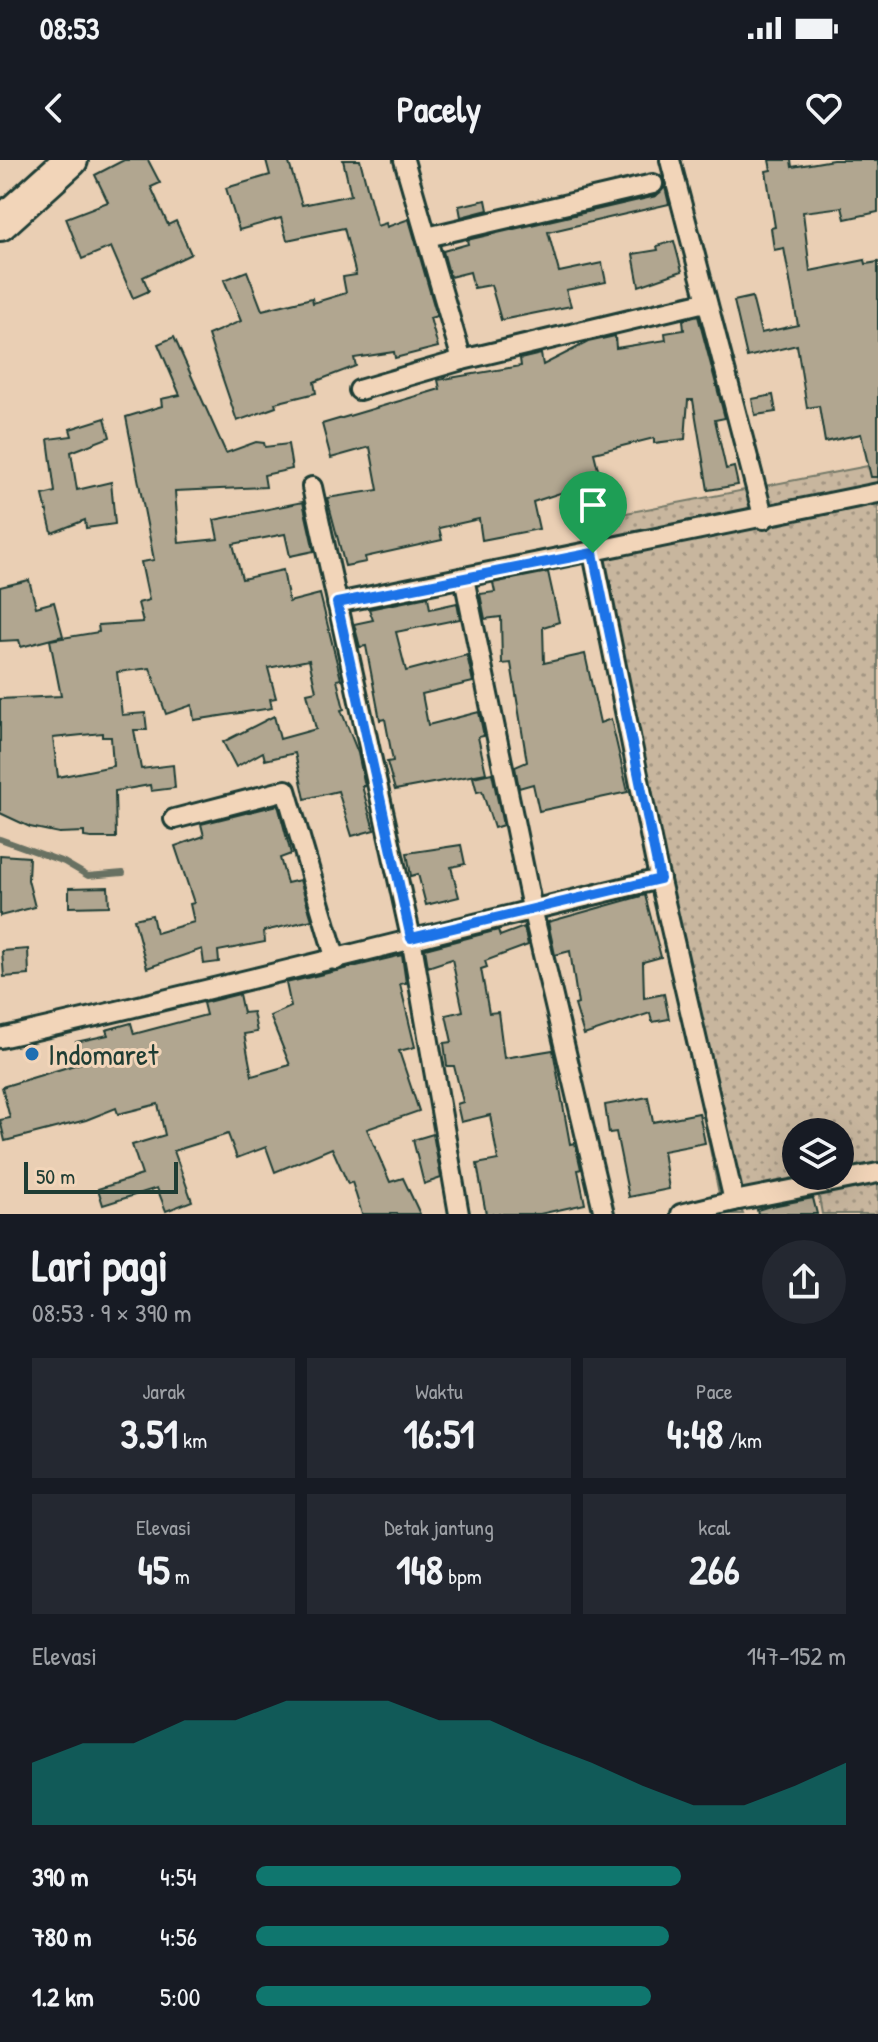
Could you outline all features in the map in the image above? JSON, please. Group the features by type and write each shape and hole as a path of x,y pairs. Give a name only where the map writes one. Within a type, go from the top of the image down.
{"highway":[{"path":"0,198 52,160"},
{"path":"0,224 71,160"}],"street":[{"path":"404,160 462,360"},
{"path":"670,160 764,519"},
{"path":"427,237 653,184"},
{"path":"359,390 462,360 705,302"},
{"path":"312,487 411,938 459,1214"},
{"path":"337,603 764,519 878,493"},
{"path":"593,553 660,879 734,1201"},
{"path":"464,578 532,908 604,1214"},
{"path":"174,819 286,790 336,960"},
{"path":"0,1038 336,960 411,938 660,879"},
{"path":"681,1214 878,1173"}],"shaded area":[{"path":"878,464 878,1214 822,1214 818,1190 854,1190 854,1118 782,1118 782,1190 788,1190 740,1207 743,1214 706,1214 721,1204 585,521"}],"building":[{"path":"124,160 148,160 160,183 151,187 168,225 176,221 191,254 143,277 149,291 133,298 111,247 82,259 66,218 108,202 95,175"},
{"path":"266,160 288,160 302,205 351,195 343,160 360,160 377,226 386,223 387,227 409,219 437,316 430,318 438,347 395,358 394,352 354,358 356,366 314,382 316,393 275,403 276,407 237,421 208,335 241,321 224,280 247,271 262,310 312,298 313,303 346,293 343,277 356,275 344,228 287,240 281,218 239,230 226,188 270,175"},
{"path":"769,160 791,160 792,167 833,160 878,160 878,212 845,219 842,207 803,212 810,271 865,260 866,264 878,262 878,477 871,477 861,434 825,442 819,406 807,408 797,345 747,357 734,301 752,297 761,333 798,325 784,248 774,250 771,228 775,227 766,171 771,170"},
{"path":"665,187 669,204 548,232 559,272 602,263 606,282 566,290 571,306 501,320 491,285 474,288 470,272 450,277 443,251 468,244 467,240 656,196"},
{"path":"486,200 488,210 461,217 459,206"},
{"path":"674,241 682,271 639,286 633,254 658,250 657,246"},
{"path":"698,316 725,418 715,420 726,469 734,467 738,485 708,490 693,400 688,400 685,439 654,443 654,438 594,453 600,477 591,479 594,508 568,510 566,491 533,502 539,529 482,540 479,519 439,528 442,540 365,557 366,562 345,566 327,498 378,490 370,447 331,458 322,424 440,389 438,380 521,366 520,359 541,354 543,365 588,342 615,336 616,348 666,340 665,333 684,330 683,320"},
{"path":"174,337 226,453 256,442 264,443 265,447 288,444 292,469 264,475 266,487 175,491 179,543 218,539 214,520 303,502 314,551 290,556 285,534 233,544 242,579 283,570 289,602 320,594 341,679 337,680 344,709 341,710 358,753 365,786 362,786 374,830 352,836 338,791 305,799 295,753 265,760 263,752 236,767 223,742 274,716 280,739 316,729 307,693 316,691 309,660 268,668 276,698 270,699 272,708 194,720 192,705 166,714 150,668 117,672 122,715 145,713 147,730 134,730 141,769 173,765 175,788 151,791 150,785 115,791 116,838 91,838 84,837 84,832 59,833 30,827 0,813 0,699 61,696 50,640 99,632 98,625 143,622 138,603 149,600 141,562 154,560 126,417 162,406 161,399 180,395 158,344","holes":["102,733 102,737 111,737 113,766 58,777 53,738"]},
{"path":"773,395 776,412 755,415 752,399"},
{"path":"105,418 110,437 71,452 77,490 111,482 115,524 86,528 85,520 52,533 43,495 55,492 48,439 72,436 70,429"},
{"path":"548,572 559,622 543,627 544,663 585,654 600,723 611,719 628,792 539,811 533,784 519,788 515,767 527,762 511,663 502,664 501,617 485,619 480,594 495,592 493,583"},
{"path":"29,580 36,607 54,602 63,636 21,647 19,640 0,641 0,587"},
{"path":"428,597 430,609 457,603 460,619 396,632 406,671 467,655 473,682 422,694 428,725 479,712 484,736 478,737 486,773 395,790 387,762 393,761 385,719 380,720 366,646 360,647 354,624 373,620 369,609"},
{"path":"492,773 503,825 494,828 482,791 477,792 473,777"},
{"path":"278,805 291,854 280,858 287,883 300,880 312,920 264,931 265,942 218,951 219,962 204,964 202,949 147,968 134,919 152,915 156,933 194,922 190,904 194,903 175,846 204,836 201,824"},
{"path":"461,845 465,864 451,867 459,897 426,905 418,874 411,876 407,853"},
{"path":"0,855 29,857 28,880 35,907 0,916"},
{"path":"108,887 109,906 69,907 69,888"},
{"path":"645,895 661,957 643,962 644,998 664,994 669,1019 652,1022 650,1013 584,1035 575,1005 578,1004 570,951 555,955 548,922"},
{"path":"524,927 528,945 485,961 487,967 481,969 489,1013 498,1012 504,1058 553,1050 570,1144 575,1143 581,1169 578,1170 585,1204 540,1214 486,1214 477,1164 498,1160 490,1115 461,1122 457,1104 463,1102 454,1066 447,1066 444,1043 452,1042 446,1015 463,1011 452,959 428,967 425,949 498,930 500,936"},
{"path":"28,949 29,975 4,977 2,951"},
{"path":"402,955 406,983 400,984 415,1047 399,1051 419,1111 367,1129 390,1182 403,1178 420,1214 362,1214 352,1182 348,1184 332,1148 275,1172 266,1147 237,1158 228,1134 174,1151 192,1201 166,1211 157,1188 103,1205 98,1189 142,1175 132,1145 165,1135 158,1104 118,1114 116,1108 86,1120 5,1141 0,1120 10,1118 2,1087 81,1063 76,1042 108,1035 106,1030 131,1023 134,1034 206,1015 203,1003 239,994 243,1013 253,1012 257,1032 244,1034 252,1076 290,1065 270,1016 291,1007 286,983"},
{"path":"648,1097 653,1122 699,1113 705,1143 663,1151 669,1189 629,1197 616,1132 609,1133 605,1105"},
{"path":"433,1134 441,1178 424,1184 413,1140"},
{"path":"813,1198 817,1214 758,1214 757,1210 767,1207"}],"waterway":[{"path":"0,839 64,862 88,876 123,873"}],"place":[{"name":"Indomaret","path":"32,1054"}],"route":[{"path":"593,553 660,879 411,938 337,603 593,553"}]}
